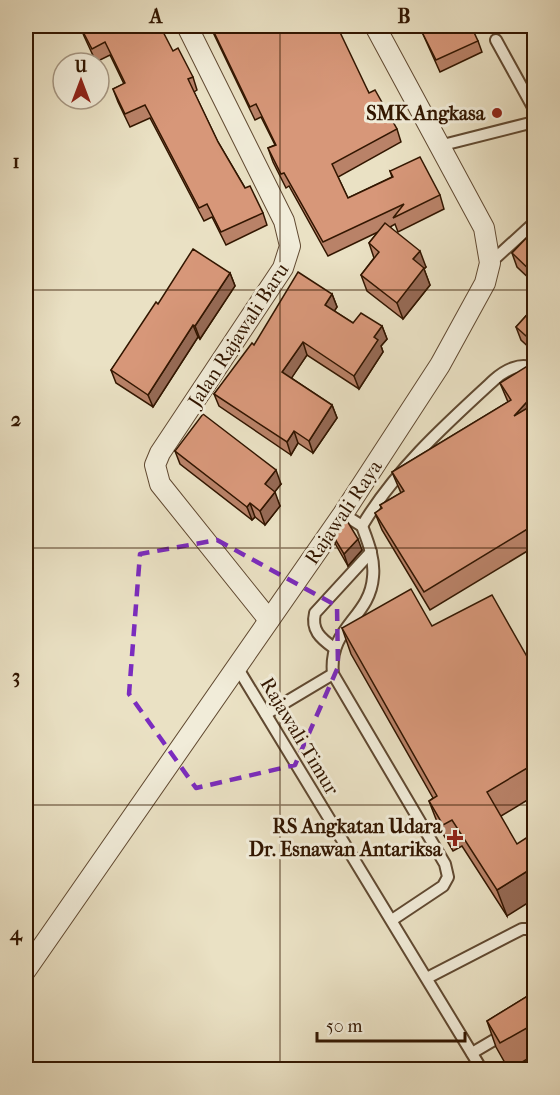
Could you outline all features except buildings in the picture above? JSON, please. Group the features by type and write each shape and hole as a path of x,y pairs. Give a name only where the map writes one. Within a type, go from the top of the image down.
{"street":[{"name":"Jalan Rajawali Baru","path":"187,26 284,220 290,246 289,257 283,268 160,453 155,471 160,484 269,620"},
{"path":"375,26 484,228 490,263"},
{"name":"Rajawali Raya","path":"26,970 343,514 440,365 477,298 490,263"}],"lane":[{"path":"496,40 534,109"},
{"path":"439,146 534,122"},
{"path":"490,263 534,224"},
{"path":"362,526 385,490 425,444 494,380 504,371 519,366 534,369"},
{"path":"343,514 362,526 371,552 373,576 370,590 334,648 333,674 448,870 448,877 443,886 392,920"},
{"path":"334,648 316,632 313,622 315,613 371,552"},
{"name":"Rajawali Timur","path":"237,667 482,1070"},
{"path":"266,714 333,674"},
{"path":"427,978 522,929 534,929"},
{"path":"472,1053 517,1026"}],"highlighted area":[{"path":"217,540 337,606 338,667 295,765 196,788 129,694 140,554"}],"place":[{"name":"SMK Angkasa","path":"497,113"},
{"name":"RS Angkatan Udara Dr. Esnawan Antariksa","path":"455,838"}]}
